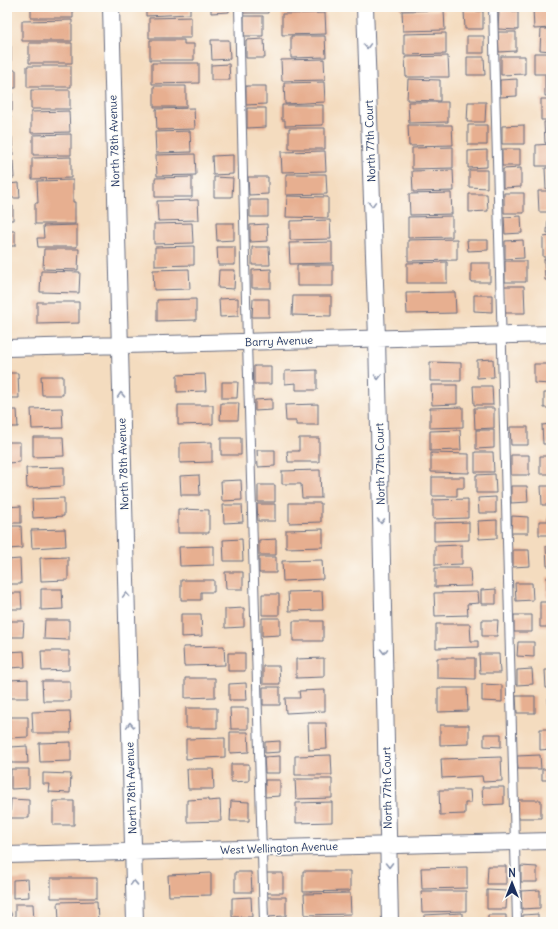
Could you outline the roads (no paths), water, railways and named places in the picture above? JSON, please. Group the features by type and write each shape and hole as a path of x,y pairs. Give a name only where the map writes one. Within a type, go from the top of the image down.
{"street":[{"name":"North 78th Avenue","path":"111,7 135,922"},
{"name":"North 77th Court","path":"365,7 377,338 390,922"},
{"name":"Barry Avenue","path":"7,348 551,334"},
{"name":"West Wellington Avenue","path":"7,855 551,841"}],"lane":[{"path":"239,7 264,922"},
{"path":"493,7 517,922"},
{"path":"7,915 7,922"}]}
